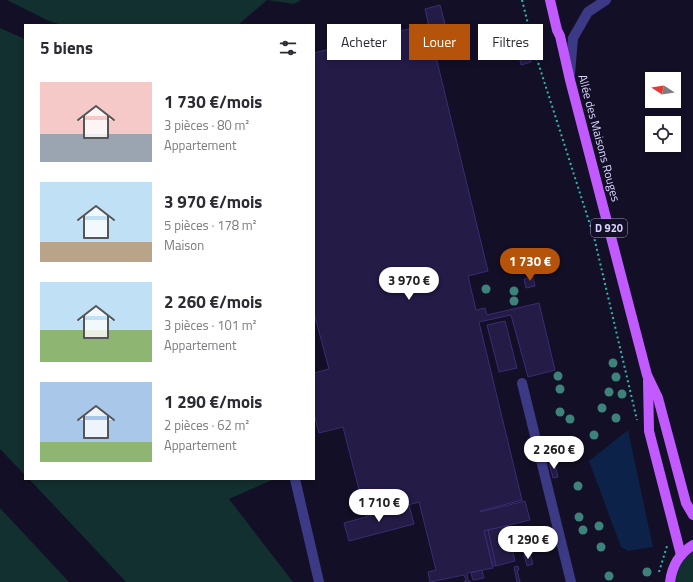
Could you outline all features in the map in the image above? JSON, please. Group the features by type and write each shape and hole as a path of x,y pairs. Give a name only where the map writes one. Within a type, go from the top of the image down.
{"main road":[{"name":"Allée des Maisons Rouges","path":"550,0 647,375 658,398 686,503 693,515"},
{"name":"Allée des Maisons Rouges","path":"647,375 649,431 681,555"},
{"path":"670,582 674,565 681,555 693,545"}],"lane":[{"path":"570,80 573,38 588,12 606,0"},
{"path":"522,383 571,582"},
{"path":"295,480 319,582"}],"path":[{"path":"522,0 536,56 594,237 637,420"}],"green space":[{"path":"7,0 267,0 239,24 59,24 49,21"},
{"path":"267,0 301,0 294,4"},
{"path":"0,28 24,39 24,474 0,449"},
{"path":"30,480 272,480 229,499 293,582 126,582"},
{"path":"0,508 69,582 0,582"},
{"path":"693,545 693,582 670,582"}],"water":[{"path":"628,430 653,547 628,551 621,547 589,461"}],"building":[{"path":"440,5 445,24 429,24 425,9"},
{"path":"409,29 409,60 437,60 488,271 468,276 476,310 485,308 487,315 539,303 555,370 528,377 511,315 479,322 522,500 480,512 525,501 530,520 484,531 493,568 467,573 468,580 471,582 464,582 466,580 464,575 430,582 428,572 436,570 419,502 366,517 343,427 319,433 315,418 315,373 329,369 315,317 315,53 327,50 327,60 401,60 401,31"},
{"path":"520,60 531,60 531,62 521,65"},
{"path":"533,277 535,286 526,288 524,279"},
{"path":"505,321 517,368 499,372 487,325"},
{"path":"554,461 558,477 553,478 549,463"},
{"path":"409,505 414,524 349,541 344,523"},
{"path":"506,526 515,561 496,566 488,530"},
{"path":"488,530 496,566 493,566 484,531"},
{"path":"526,536 529,547 523,548 520,537"},
{"path":"530,554 533,564 527,566 524,555"},
{"path":"518,566 519,570 517,570 520,582 517,582 514,567"},
{"path":"482,570 484,578 473,580 471,573"}]}
